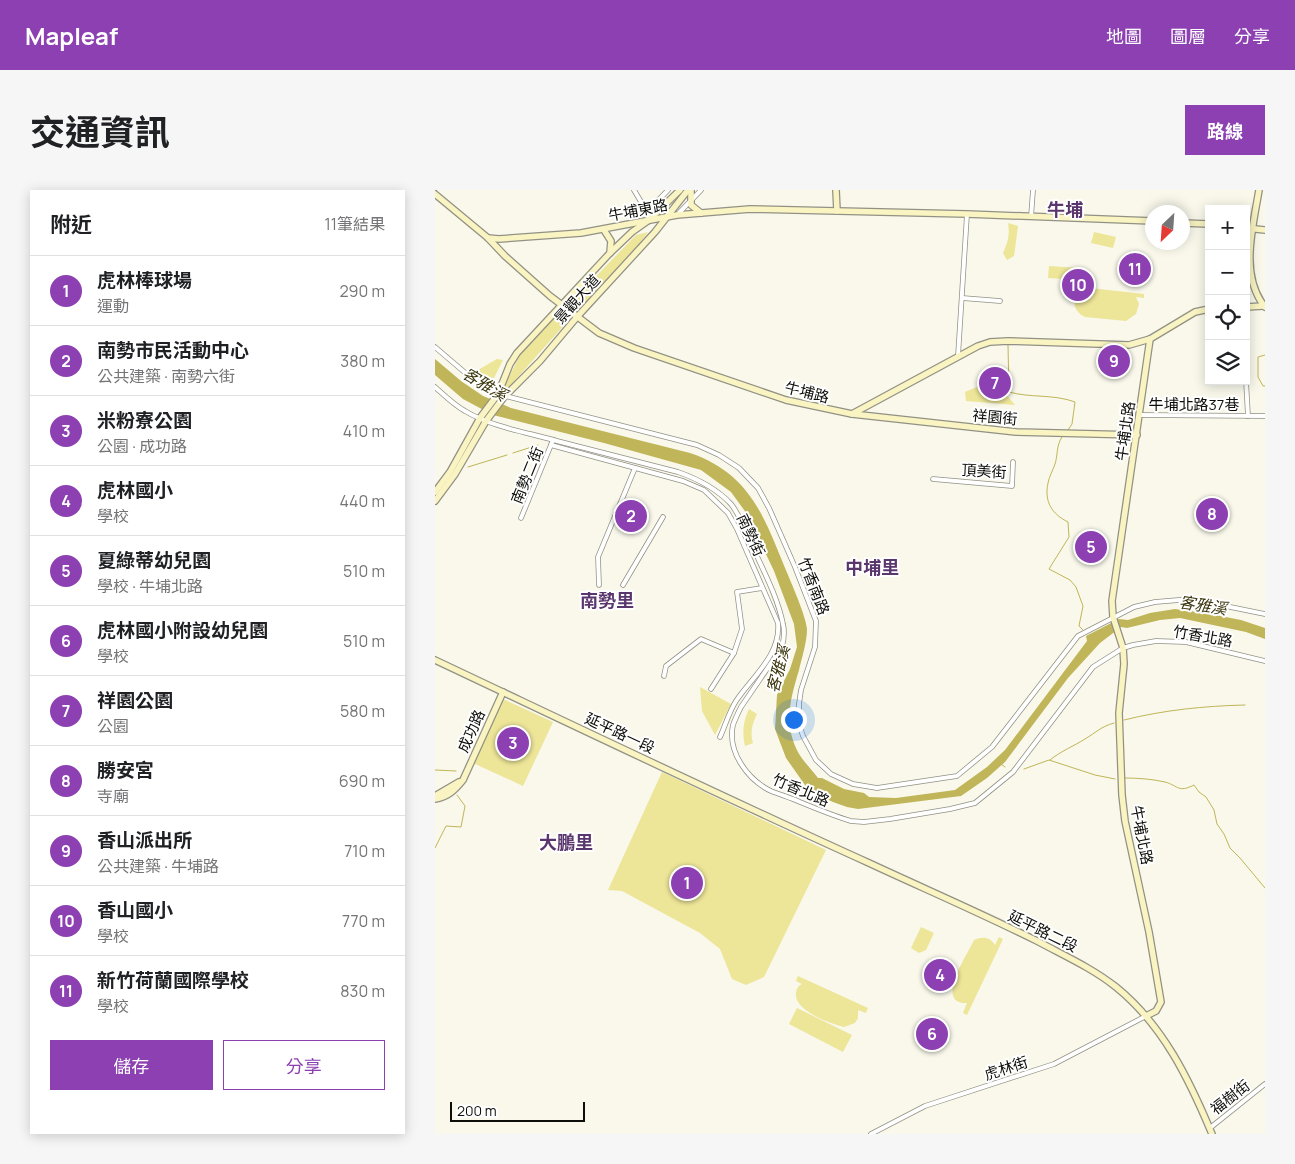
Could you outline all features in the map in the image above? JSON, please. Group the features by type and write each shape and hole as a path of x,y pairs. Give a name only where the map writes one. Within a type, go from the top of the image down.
{"street":[{"path":"633,190 647,212 649,220"},
{"path":"647,212 668,190"},
{"name":"景觀大道","path":"501,395 510,364 517,353 610,253 632,232 649,220 680,190"},
{"path":"689,190 690,202 693,208 701,213"},
{"name":"景觀大道","path":"501,395 540,360 655,232 689,190"},
{"path":"677,215 701,190"},
{"path":"836,190 837,211"},
{"path":"1031,217 1033,190"},
{"path":"1250,307 1264,307 1252,282 1249,269 1259,190"},
{"name":"牛埔路","path":"435,194 487,238 531,280 577,318 599,333 634,348 786,400 852,414"},
{"name":"牛埔東路","path":"487,238 499,239 604,230 677,215 750,209 1145,221"},
{"path":"958,356 967,214"},
{"path":"1190,223 1205,224"},
{"path":"1253,228 1265,230"},
{"path":"604,230 611,241 610,253"},
{"path":"962,298 1000,301"},
{"path":"852,414 938,369 958,356 990,342 1129,345 1150,339 1195,312 1205,310"},
{"name":"牛埔北路","path":"1146,1016 1156,1011 1161,1002 1149,932 1125,821 1121,789 1119,713 1124,664 1123,648 1113,617 1112,601 1150,339"},
{"name":"竹香南路","path":"435,346 469,376 501,395 697,445 719,455 739,468 758,488 769,508 816,621 815,647 801,690 799,704 799,724 803,736 816,760 831,774 853,784 877,788 957,776 992,747 1078,636 1113,617 1144,604 1173,599 1191,599 1265,614"},
{"path":"1245,385 1249,416"},
{"name":"竹香北路","path":"435,387 465,411 483,419 697,478 715,489 732,505 779,608 784,626 784,637 778,653 741,707 737,716 733,726 734,748 744,768 761,784 771,790 835,816 851,821 875,821 975,803 1013,772 1093,667 1123,648 1156,641 1186,642 1265,661"},
{"path":"435,492 501,395"},
{"path":"873,403 870,410 877,417"},
{"name":"祥園街","path":"852,414 1015,432 1137,436"},
{"name":"牛埔北路37巷","path":"1140,415 1265,416"},
{"path":"435,501 455,474 483,419"},
{"name":"南勢二街","path":"521,518 554,440"},
{"name":"南勢街","path":"551,445 683,481 704,490 728,513 733,521 777,623 779,632 776,645 736,702 719,737"},
{"name":"頂美街","path":"933,479 1011,486 1013,462"},
{"path":"599,585 598,557 635,468"},
{"path":"623,585 663,516"},
{"path":"711,689 733,653 742,629 737,592 762,588"},
{"path":"664,676 666,666 701,639 733,653"},
{"name":"延平路一段","path":"435,660 793,828"},
{"name":"成功路","path":"435,798 463,780 503,692"},
{"name":"延平路二段","path":"793,828 1015,930 1080,963 1117,988 1146,1016 1167,1043 1189,1080 1211,1131"},
{"name":"虎林街","path":"871,1134 925,1106 1054,1064 1146,1016"},
{"name":"福樹街","path":"1211,1131 1265,1084"}],"shaded area":[{"path":"1008,223 1018,226 1014,256 1007,260 1003,253 1008,238"},
{"path":"648,232 634,251 579,310 571,302 636,235"},
{"path":"1094,232 1116,237 1113,248 1091,243"},
{"path":"1049,266 1079,268 1078,280 1048,278"},
{"path":"1072,286 1144,294 1144,298 1136,297 1139,304 1136,314 1126,321 1085,317 1076,309 1075,298 1079,291 1071,290"},
{"path":"557,315 567,322 507,389 504,387 520,355"},
{"name":"客雅溪","path":"435,359 461,381 483,396 511,408 690,453 711,462 728,473 742,486 754,501 772,536 806,624 805,644 791,702 790,723 794,743 801,757 818,778 822,778 844,789 864,793 869,797 896,798 955,790 987,767 1005,750 1087,641 1086,636 1119,619 1128,620 1150,613 1175,609 1205,613 1241,620 1265,628 1265,639 1246,632 1180,618 1160,620 1127,628 1121,627 1100,643 1068,678 1005,762 987,778 961,796 858,809 847,807 818,795 805,785 786,758 775,729 777,695 790,669 797,647 794,624 774,571 747,514 731,492 701,470 493,415 463,399 435,375"},
{"path":"497,359 503,360 490,386 471,374"},
{"path":"1005,375 1006,394 1015,405 966,401 965,392"},
{"path":"700,687 731,704 715,735 702,711"},
{"path":"503,699 553,722 523,786 473,763"},
{"path":"749,709 757,714 752,728 753,743 745,746 744,727"},
{"path":"662,772 826,850 764,977 746,985 732,979 720,949 700,933 622,891 608,890"},
{"path":"921,927 934,933 926,950 919,953 911,948"},
{"path":"999,937 1003,939 967,1015 963,1013 967,1003 959,1002 954,998 954,982 957,972 974,940 986,938 995,945"},
{"path":"798,976 868,1008 866,1013 858,1010 858,1018 855,1023 844,1027 814,1015 800,1005 797,999 797,990 802,984 796,981"},
{"path":"797,1008 852,1035 843,1052 789,1024"}],"waterway":[{"path":"1008,345 1009,392 1059,398 1075,402 1072,424 1068,430"},
{"path":"1265,355 1258,357 1258,377 1263,386 1265,386"},
{"path":"1062,437 1049,481 1047,496 1048,502 1054,511 1068,522 1069,537 1049,569 1070,580 1076,587 1083,606 1079,626 1083,630"},
{"path":"513,453 538,445"},
{"path":"468,467 507,455"},
{"path":"1124,720 1184,709 1245,705"},
{"path":"1050,760 1102,728 1114,723"},
{"path":"1024,769 1049,760 1095,775 1115,779"},
{"path":"1001,764 1005,767"},
{"path":"435,770 456,771"},
{"path":"1125,778 1160,781 1181,789 1194,785 1206,797 1214,810 1217,824 1230,848 1265,888"},
{"path":"435,848 446,826 461,827 465,806 457,795"}],"place":[{"name":"新竹荷蘭國際學校","path":"1135,269"},
{"name":"香山國小","path":"1078,285"},
{"name":"香山派出所","path":"1114,361"},
{"name":"祥園公園","path":"995,383"},
{"name":"勝安宮","path":"1212,514"},
{"name":"南勢市民活動中心","path":"631,516"},
{"name":"夏綠蒂幼兒園","path":"1091,547"},
{"name":"米粉寮公園","path":"513,743"},
{"name":"虎林棒球場","path":"687,883"},
{"name":"虎林國小","path":"940,975"},
{"name":"虎林國小附設幼兒園","path":"932,1034"}],"district":[{"name":"牛埔","path":"1065,209"},
{"name":"中埔里","path":"872,567"},
{"name":"南勢里","path":"607,600"},
{"name":"大鵬里","path":"566,842"}]}
